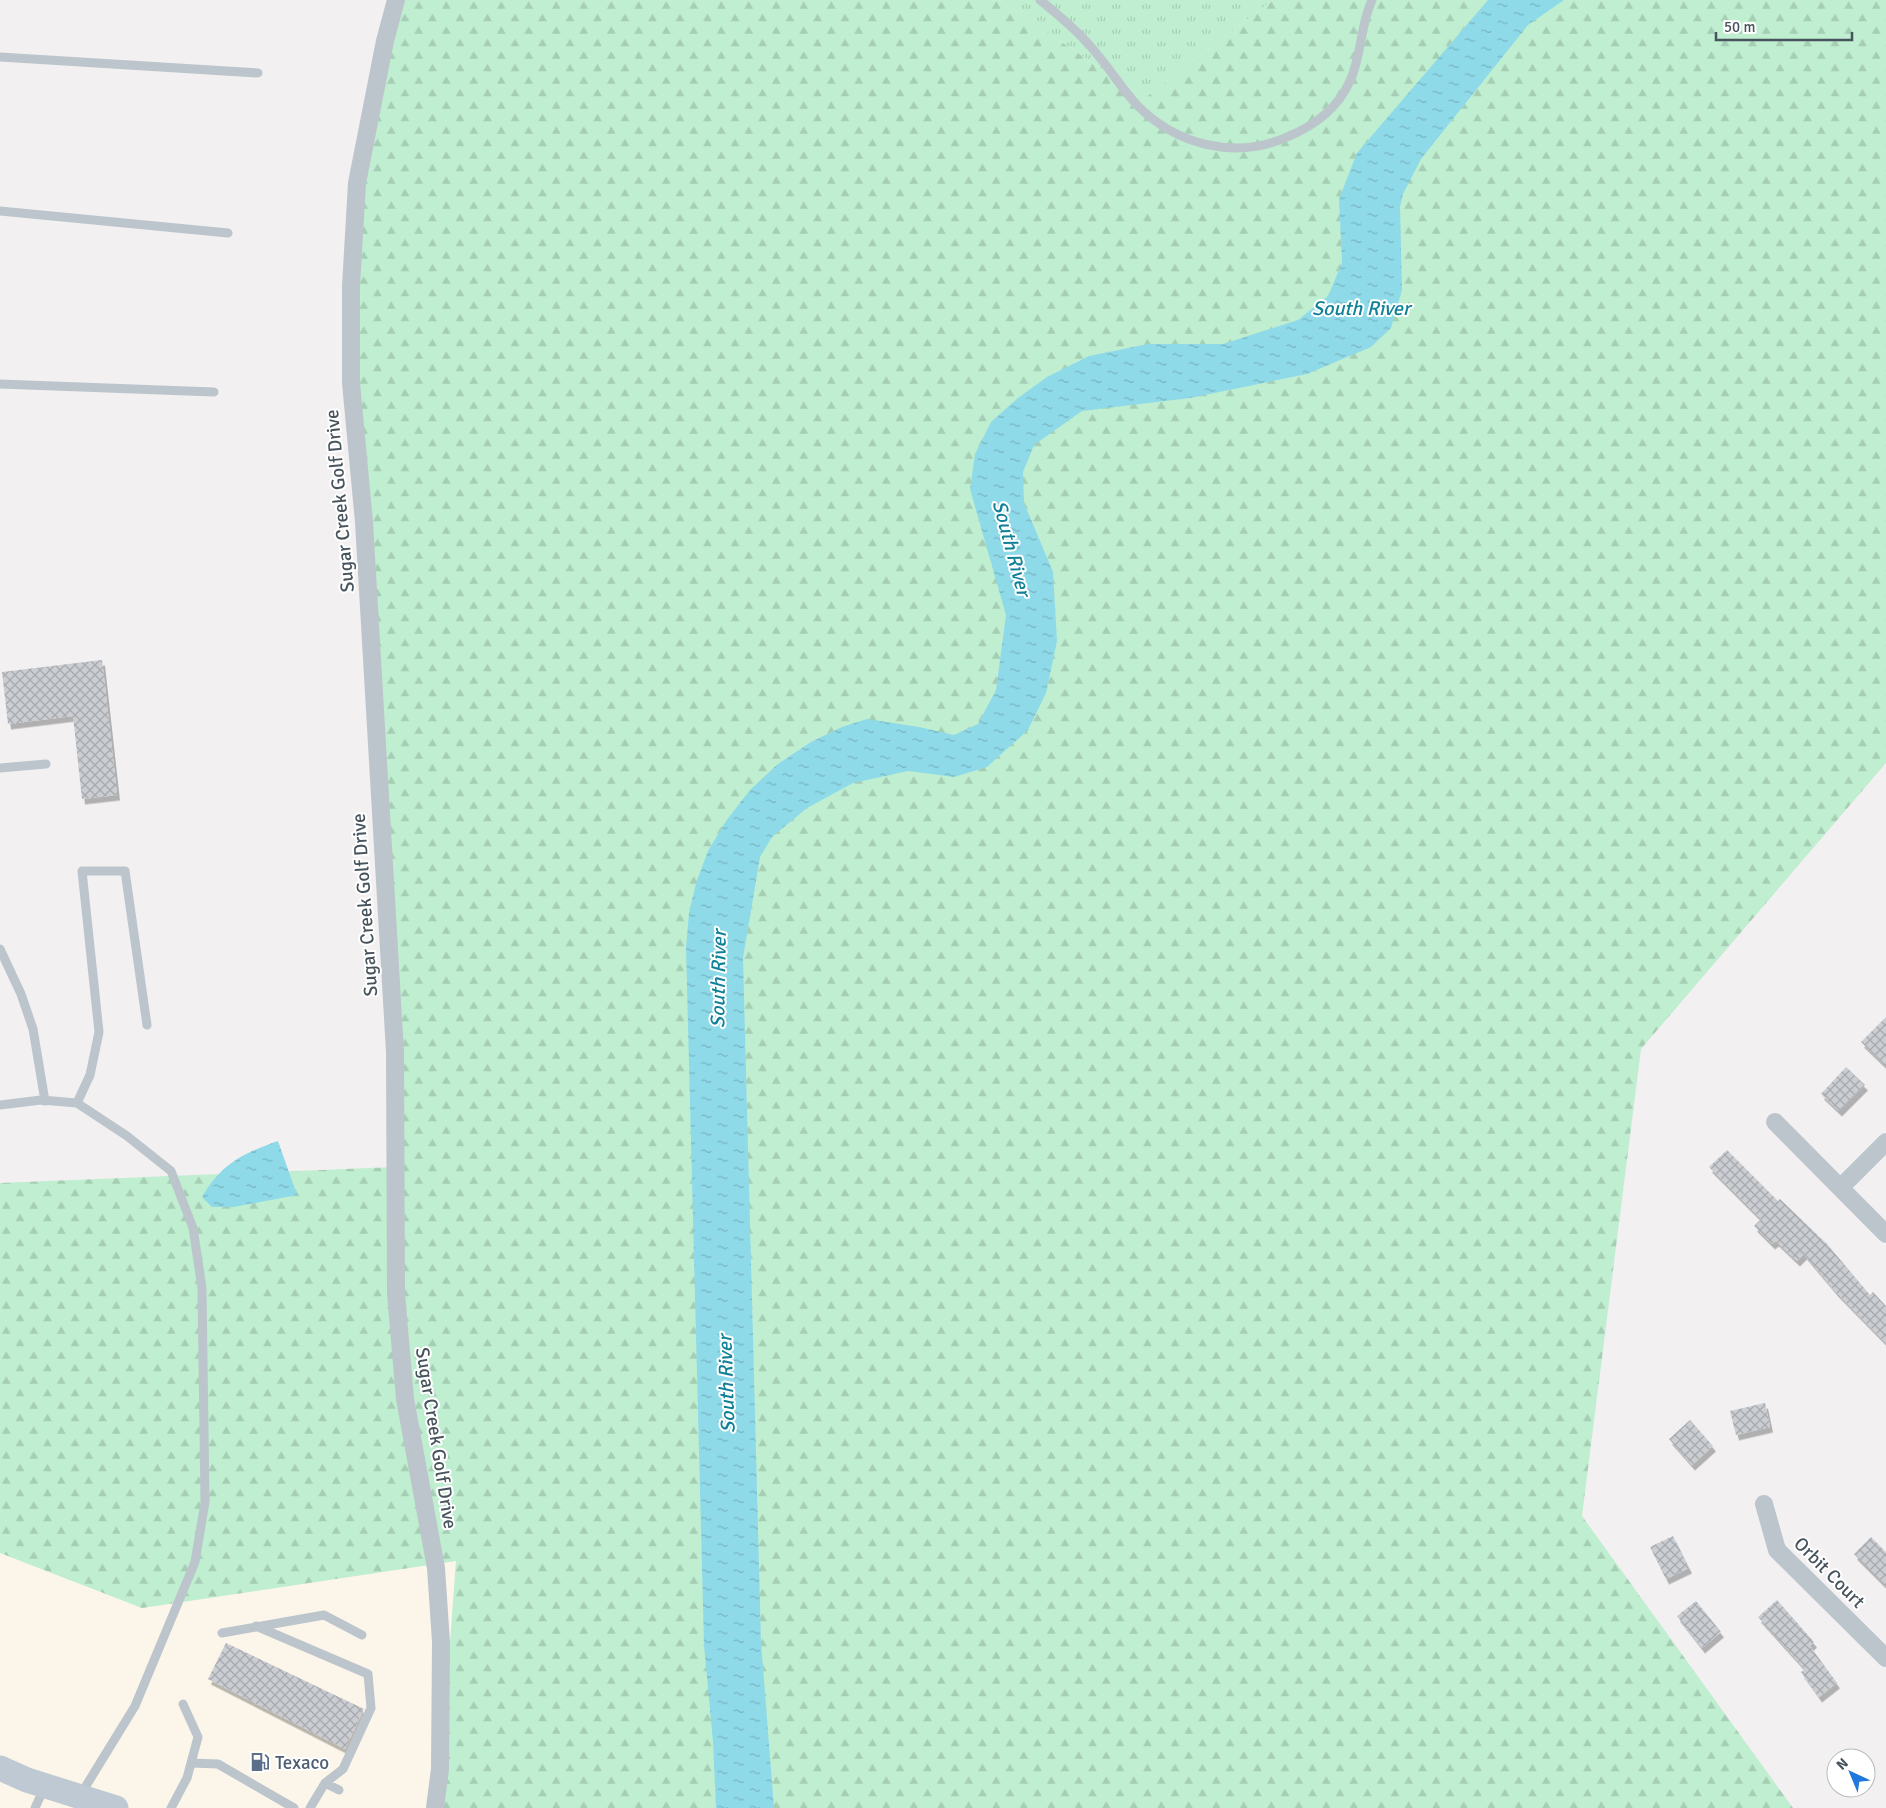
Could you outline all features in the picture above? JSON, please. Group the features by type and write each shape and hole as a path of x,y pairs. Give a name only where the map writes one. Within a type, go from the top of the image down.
{"street":[{"name":"Sugar Creek Golf Drive","path":"396,0 385,41 357,183 351,286 351,382 364,522 395,1052 396,1293 405,1399 436,1568 441,1642 440,1769 435,1808"},
{"path":"1775,1122 1886,1234"},
{"path":"1841,1187 1886,1142"},
{"name":"Orbit Court","path":"1764,1504 1777,1550 1886,1658"},
{"path":"0,1768 45,1786 116,1808"}],"lane":[{"path":"1040,0 1068,23 1090,45 1137,105 1160,124 1185,138 1215,148 1277,142 1308,128 1334,106 1351,80 1372,0"},
{"path":"0,57 258,73"},
{"path":"0,211 228,233"},
{"path":"0,384 214,392"},
{"path":"0,768 46,764"},
{"path":"77,1103 90,1075 99,1032 82,871 125,871 147,1025"},
{"path":"0,949 21,994 33,1029 46,1101"},
{"path":"0,1105 46,1101 77,1103 127,1136 171,1171 193,1228 202,1288 206,1417 206,1502 195,1562 135,1706 80,1796"},
{"path":"222,1633 324,1615 362,1635"},
{"path":"256,1626 368,1674 371,1708 343,1769 324,1783 310,1808"},
{"path":"171,1808 187,1778 198,1737 183,1704"},
{"path":"191,1763 218,1764 294,1808"},
{"path":"324,1783 339,1790"},
{"path":"34,1808 45,1786"}],"shaded area":[{"path":"0,1553 142,1608 456,1561 438,1808 0,1808"}],"green space":[{"path":"395,0 999,0 1145,98 1273,0 1886,0 1886,763 1641,1049 1582,1516 1793,1808 438,1808 456,1561 142,1608 0,1553 0,1183 394,1167 349,345 368,129"},
{"path":"999,0 1273,0 1145,98"}],"water":[{"name":"South River","path":"1488,0 1564,0 1528,25 1421,159 1403,194 1400,207 1402,290 1391,328 1371,347 1307,374 1190,398 1082,411 1034,445 1023,472 1024,503 1053,572 1057,641 1046,693 1028,730 987,767 954,777 908,771 853,783 807,808 772,837 760,857 743,958 761,1642 774,1808 716,1808 713,1742 704,1645 686,948 689,913 696,883 708,851 726,821 750,790 778,764 811,742 842,727 867,719 919,727 954,735 978,724 996,690 1006,615 970,489 975,454 991,422 1018,398 1047,377 1089,356 1148,344 1223,344 1298,320 1328,296 1342,263 1339,199 1357,153"},
{"path":"278,1141 297,1195 234,1207 212,1207 202,1197 217,1176 234,1161 254,1150"}],"building":[{"path":"102,660 117,795 82,799 73,716 8,724 2,672"},
{"path":"1886,1017 1886,1066 1861,1042"},
{"path":"1846,1067 1865,1085 1839,1111 1821,1094"},
{"path":"1727,1150 1778,1201 1780,1199 1827,1244 1870,1295 1873,1292 1886,1306 1886,1343 1836,1292 1804,1254 1797,1261 1776,1241 1772,1244 1754,1226 1761,1219 1709,1167"},
{"path":"1765,1403 1770,1427 1736,1435 1730,1411"},
{"path":"1690,1420 1713,1446 1692,1465 1669,1439"},
{"path":"1673,1536 1689,1568 1666,1579 1650,1547"},
{"path":"1871,1537 1886,1552 1886,1586 1854,1554"},
{"path":"1777,1600 1814,1642 1810,1646 1837,1683 1819,1697 1801,1672 1805,1669 1758,1617"},
{"path":"1696,1601 1721,1632 1702,1648 1677,1616"},
{"path":"226,1643 364,1709 345,1749 208,1679"}],"place":[{"name":"Texaco","path":"260,1762"}]}
